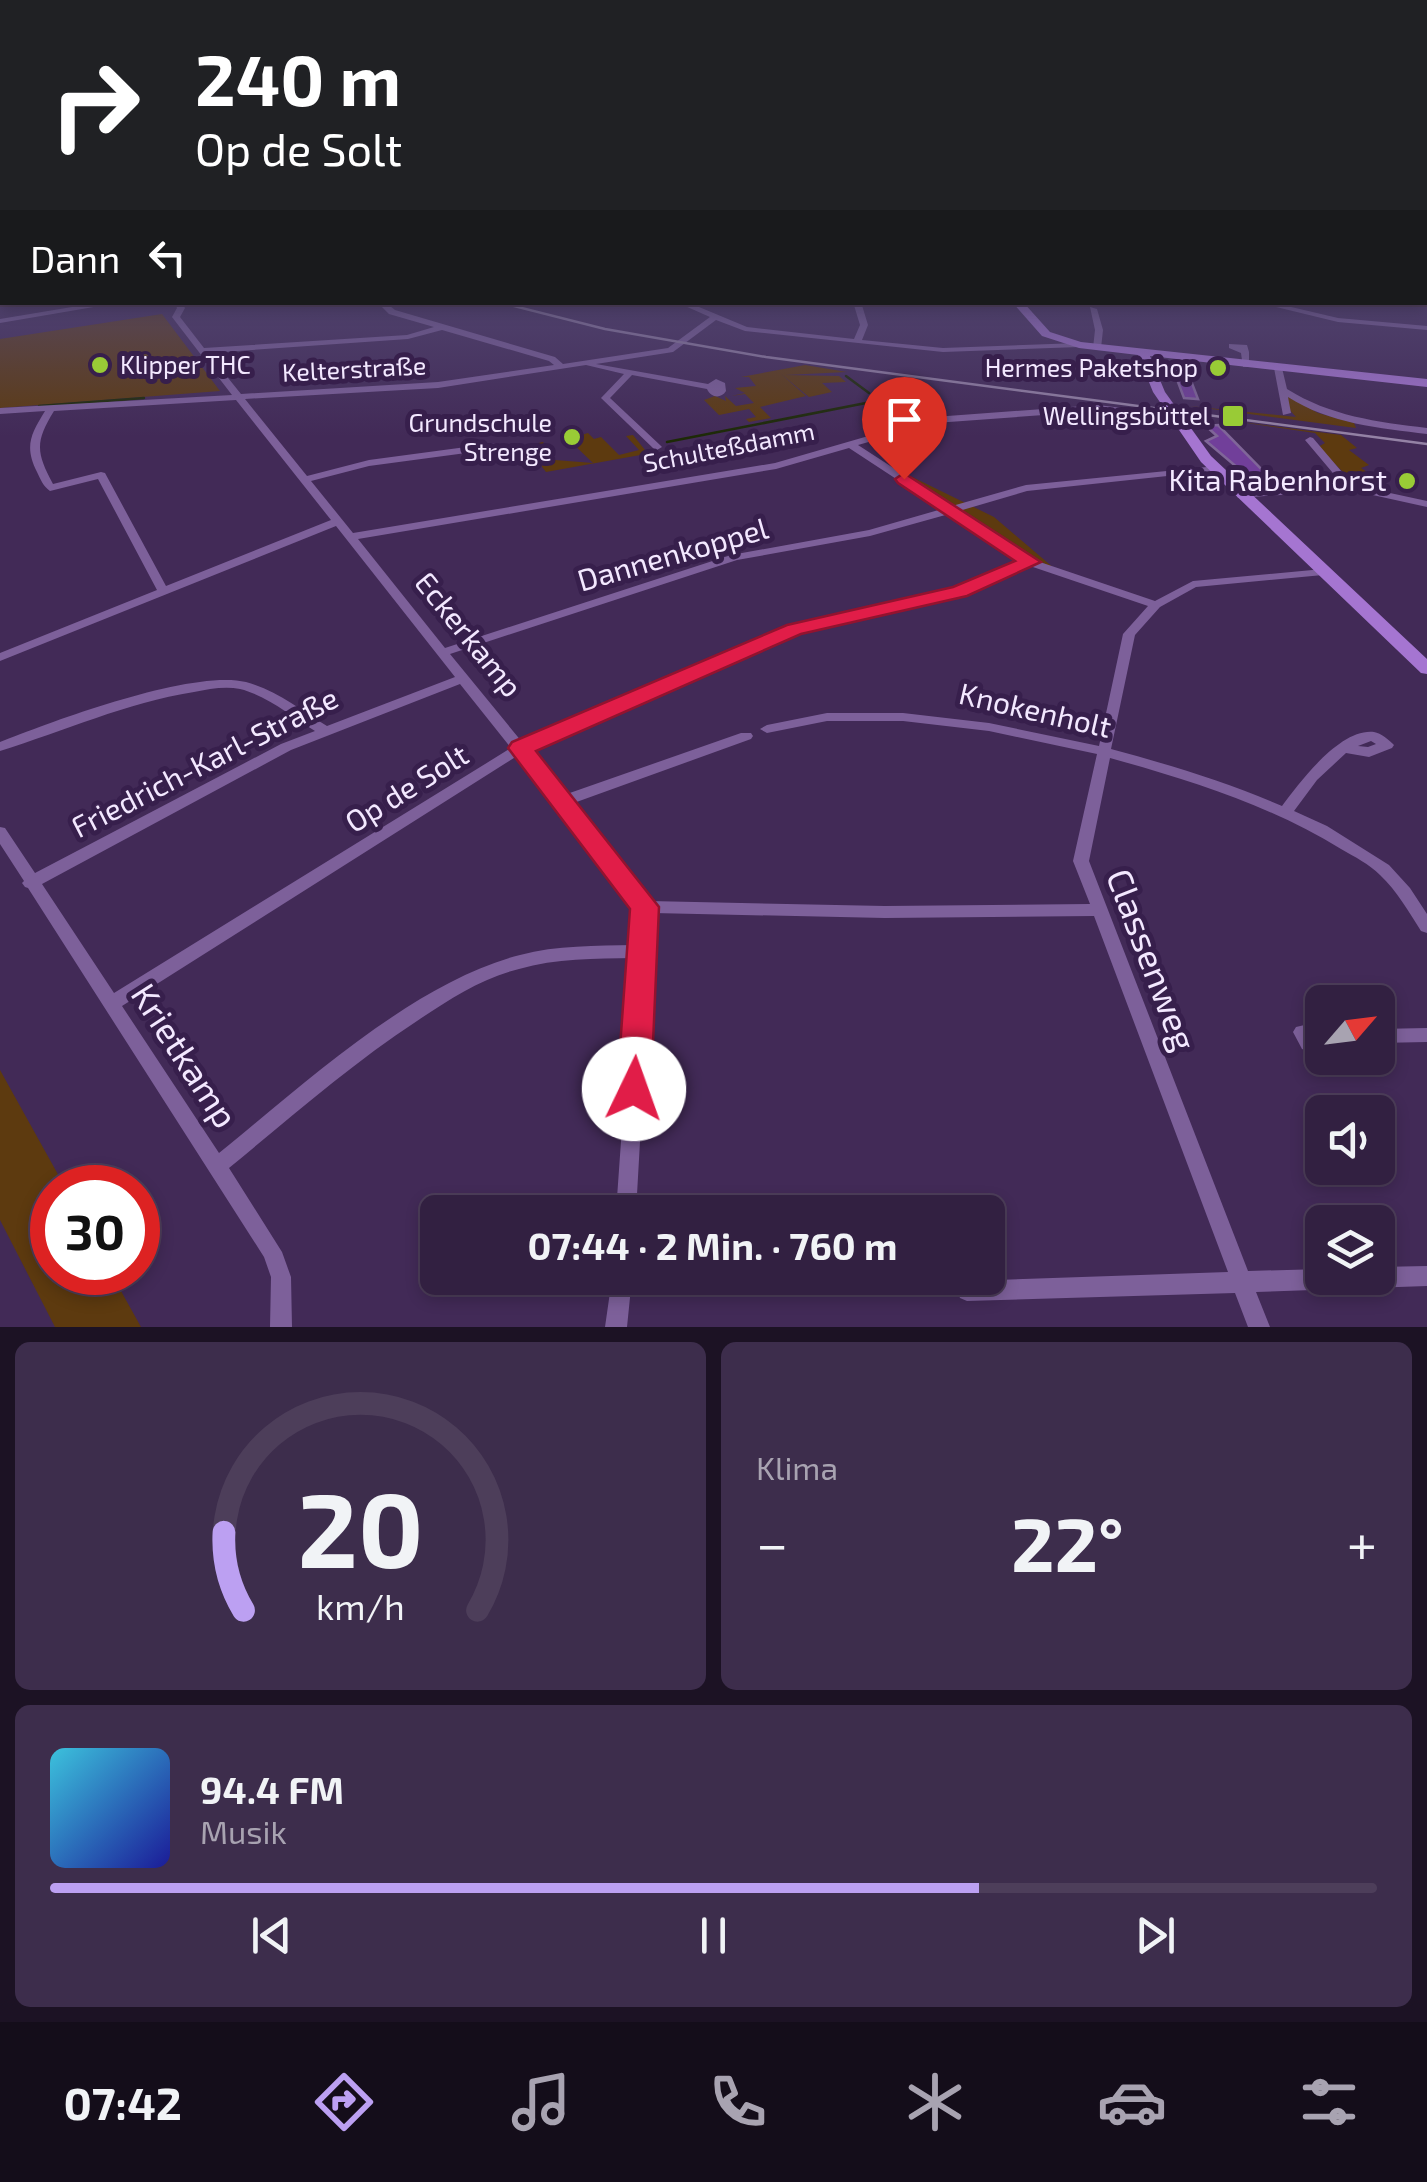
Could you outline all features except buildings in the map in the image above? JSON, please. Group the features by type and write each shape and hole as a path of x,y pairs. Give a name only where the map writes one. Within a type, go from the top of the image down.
{"main road":[{"path":"1027,313 1053,342 1150,354 1246,358 1278,368 1427,383"},
{"path":"1150,354 1175,418 1214,468 1427,668"}],"street":[{"path":"0,321 51,313"},
{"name":"Eckerkamp","path":"177,313 176,317 237,396 645,907"},
{"path":"395,313 552,359 562,367"},
{"path":"701,313 745,329 943,350 1053,342"},
{"path":"856,342 864,325 860,313"},
{"path":"1095,313 1100,330 1097,348"},
{"path":"1307,313 1338,320 1427,328"},
{"name":"Kelterstraße","path":"0,411 438,384 670,350 714,319"},
{"path":"203,352 408,337 440,328"},
{"name":"Kelterstraße","path":"701,330 745,329"},
{"path":"588,364 596,370 708,386"},
{"path":"1278,368 1286,413"},
{"path":"628,375 605,398 657,447"},
{"path":"1283,390 1328,415 1427,432"},
{"path":"51,408 32,440 32,453 50,488 101,476 163,590"},
{"name":"Schulteßdamm","path":"350,537 776,466 934,420 1019,411 1105,408 1175,418"},
{"path":"1310,440 1350,487"},
{"path":"850,444 1030,562 1156,605"},
{"path":"305,480 369,463 496,446"},
{"name":"Dannenkoppel","path":"444,652 735,557 870,533 1026,488 1214,468"},
{"path":"1242,496 1350,487 1427,504"},
{"path":"0,657 338,521"},
{"name":"Op de Solt","path":"112,1003 520,748 794,629 960,592 1030,562"},
{"name":"Classenweg","path":"1259,1327 1082,861 1130,634 1156,605 1177,590 1207,581 1323,572"},
{"name":"Friedrich-Karl-Straße","path":"30,883 322,730 464,678"},
{"path":"0,747 116,708 223,684 259,691 322,730"},
{"name":"Knokenholt","path":"767,729 794,719 866,712 953,719 1193,776 1286,812 1375,862 1396,880 1427,927"},
{"path":"563,801 746,736"},
{"path":"1286,812 1314,774 1346,748"},
{"name":"Krietkamp","path":"0,832 272,1252 281,1277 281,1327"},
{"path":"627,1195 645,907 885,912 1098,910"},
{"path":"217,1166 400,1026 477,977 547,955 642,952"},
{"path":"1395,1036 1427,1035"},
{"path":"1005,1290 1427,1276"},
{"path":"616,1327 620,1295"}],"shaded area":[{"name":"Klipper THC","path":"162,314 220,391 0,408 0,339"},
{"path":"805,365 847,372 785,375 839,376 846,382 822,383 832,392 809,397 780,373 806,396 760,407 771,418 749,422 746,419 756,417 749,409 719,415 704,400 715,396 726,401 725,396 736,406 754,403 745,394 731,396 745,393 735,388 756,386 749,377 741,377"},
{"path":"1287,396 1318,413 1354,423 1356,428 1189,406 1296,417 1288,408"},
{"path":"1226,420 1341,435 1357,448 1349,450 1369,465 1361,468 1383,483 1355,484 1318,447 1325,443 1315,433"},
{"path":"588,433 594,439 601,437 619,455 639,450 626,436 633,435 645,450 657,452 546,472 526,446 543,442 555,460 593,463 568,439"},
{"path":"896,469 994,517 1055,569 991,536"},
{"path":"0,1070 53,1165 30,1165 30,1278 0,1220"},
{"path":"39,1295 123,1295 141,1327 55,1327"}],"waterway":[{"path":"846,376 869,393"},
{"path":"874,394 899,388"},
{"path":"39,406 144,398"},
{"path":"667,442 871,402"}],"tram line":[{"path":"541,313 605,329 766,357 1427,444"}],"place":[{"name":"Klipper THC","path":"100,365"},
{"name":"Hermes Paketshop","path":"1218,368"},
{"name":"Wellingsbüttel","path":"1233,416"},
{"name":"Grundschule Strenge","path":"572,437"},
{"name":"Kita Rabenhorst","path":"1407,481"}],"route":[{"path":"634,1089 645,907 520,748 794,629 960,592 1030,562 904,479"}]}
